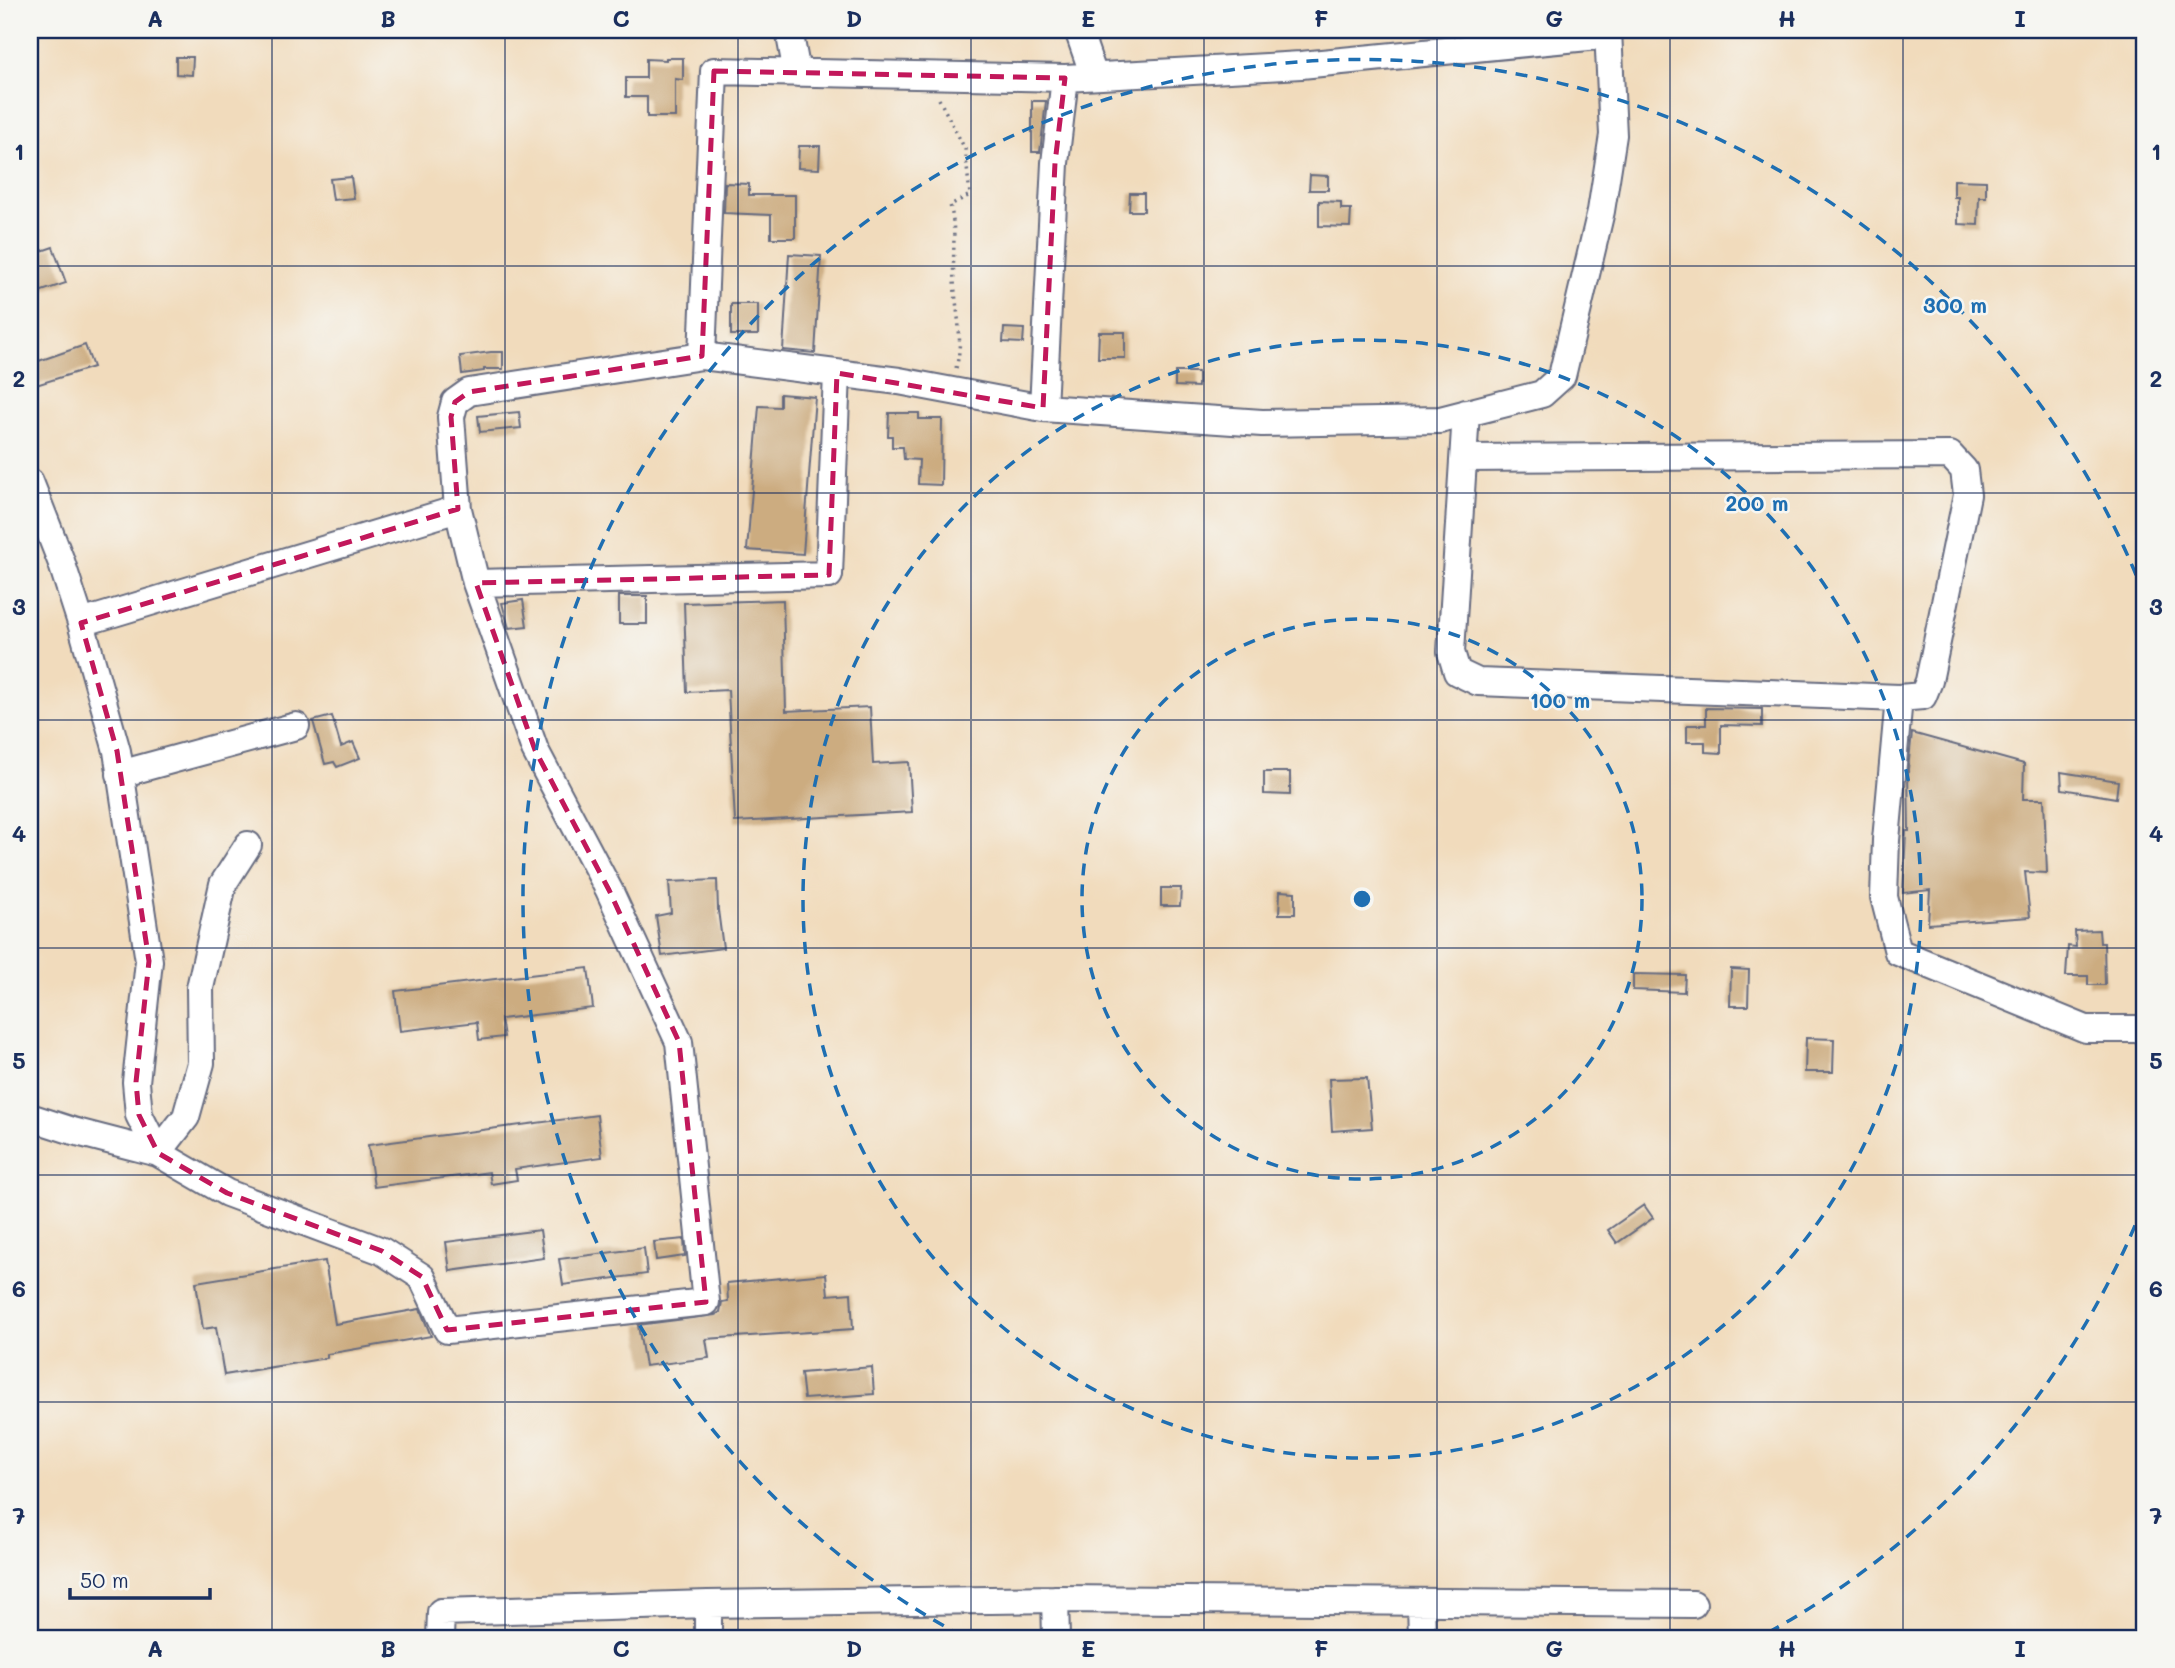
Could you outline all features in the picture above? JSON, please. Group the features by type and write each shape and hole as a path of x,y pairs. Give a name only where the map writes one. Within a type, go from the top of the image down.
{"street":[{"path":"789,30 797,73"},
{"path":"1077,30 1094,76"},
{"path":"30,1117 73,1132 158,1153 227,1193 382,1251 422,1277 447,1330 706,1301 679,1042 609,890 535,750 476,583 458,509 451,417 455,402 469,392 702,356 837,373 1042,408 1262,423 1440,420 1542,394 1562,376 1601,211 1614,135 1609,32 1301,65 1065,78 714,71 702,356"},
{"path":"1042,408 1055,163 1065,78"},
{"path":"476,583 829,575 837,373"},
{"path":"1464,458 1950,455 1964,470 1967,495 1932,668 1923,696 1899,698 1478,682 1457,672 1451,652 1466,413"},
{"path":"30,482 61,561 117,751 149,961 136,1082 139,1115 158,1153"},
{"path":"81,624 458,509"},
{"path":"1899,698 1886,840 1884,897 1898,951 2086,1029 2145,1029"},
{"path":"120,774 296,726"},
{"path":"158,1153 186,1117 201,1063 200,988 220,897 223,884 248,845"},
{"path":"1055,1599 1056,1638"},
{"path":"440,1638 441,1612 708,1604 1055,1599 1693,1604"},
{"path":"1421,1602 1422,1638"},
{"path":"708,1604 708,1638"}],"path":[{"path":"929,76 965,149 970,195 950,205 954,219 954,282 960,335 957,366 946,390"}],"highlighted area":[{"path":"714,71 1065,78 1055,163 1043,408 837,373 829,575 476,583 535,750 609,890 679,1042 706,1302 447,1330 422,1277 382,1251 227,1193 158,1153 139,1115 136,1082 149,961 117,751 81,623 458,509 451,417 455,402 469,392 702,356"}],"building":[{"path":"176,57 193,57 192,75 176,74"},
{"path":"683,58 683,80 675,79 675,117 647,117 647,97 626,97 626,78 646,78 646,59"},
{"path":"1032,101 1046,101 1040,152 1032,152"},
{"path":"799,146 820,146 819,169 798,168"},
{"path":"1310,175 1328,176 1328,190 1309,190"},
{"path":"351,177 354,198 333,200 330,179"},
{"path":"1954,180 1986,181 1986,197 1979,197 1978,225 1958,224 1958,197 1954,197"},
{"path":"725,183 749,184 749,195 795,195 795,238 771,238 771,215 724,213"},
{"path":"1130,193 1144,193 1144,211 1129,211"},
{"path":"1319,201 1341,202 1341,209 1351,209 1350,227 1319,226"},
{"path":"53,247 66,283 36,293 30,276 30,255"},
{"path":"789,254 821,256 815,353 783,350"},
{"path":"731,304 758,304 758,335 731,335"},
{"path":"1004,328 1024,329 1023,343 1003,342"},
{"path":"1099,332 1125,332 1125,358 1098,358"},
{"path":"85,345 93,367 30,387 30,364"},
{"path":"503,352 503,369 484,369 462,374 460,356"},
{"path":"1175,372 1198,372 1198,387 1175,386"},
{"path":"780,394 815,397 803,554 747,550 759,406 780,407"},
{"path":"519,412 521,428 480,432 478,416"},
{"path":"889,413 919,413 919,419 942,419 941,485 918,484 919,460 904,459 903,447 892,447 892,436 888,436"},
{"path":"619,596 647,596 647,624 619,624"},
{"path":"523,600 527,626 509,628 502,603"},
{"path":"783,600 786,711 870,707 873,764 909,762 912,812 735,822 728,690 687,692 684,603"},
{"path":"1706,708 1762,709 1762,726 1721,725 1721,753 1705,752 1705,742 1687,742 1687,725 1706,725"},
{"path":"332,716 341,747 353,742 360,758 337,767 334,762 325,764 313,721"},
{"path":"1912,733 2024,764 2023,799 2044,799 2047,873 2025,872 2030,917 1928,924 1930,890 1903,893 1906,831 1909,831 1908,769"},
{"path":"1264,772 1290,772 1290,795 1264,794"},
{"path":"2061,772 2118,781 2116,798 2062,789"},
{"path":"717,880 723,948 662,956 656,916 671,913 669,882"},
{"path":"1161,888 1181,888 1180,906 1161,906"},
{"path":"1280,891 1295,892 1295,914 1279,914"},
{"path":"2099,930 2100,943 2104,943 2105,985 2088,985 2088,976 2066,976 2068,946 2076,947 2075,931"},
{"path":"588,968 593,1008 501,1019 504,1037 479,1040 477,1022 400,1031 395,991"},
{"path":"1731,969 1749,970 1748,1006 1730,1006"},
{"path":"1633,974 1685,975 1684,992 1633,990"},
{"path":"1806,1038 1834,1039 1833,1072 1805,1072"},
{"path":"1367,1078 1372,1128 1332,1131 1329,1079"},
{"path":"597,1115 602,1157 515,1169 517,1180 491,1184 489,1172 374,1187 368,1145"},
{"path":"1644,1205 1653,1218 1617,1243 1608,1230"},
{"path":"540,1230 544,1258 450,1271 446,1242"},
{"path":"684,1239 685,1256 656,1260 654,1242"},
{"path":"644,1248 647,1274 563,1285 559,1259"},
{"path":"325,1261 335,1324 420,1309 431,1336 327,1354 327,1358 224,1375 216,1327 203,1329 196,1282"},
{"path":"826,1274 828,1295 851,1293 853,1329 706,1339 709,1358 645,1366 638,1325 715,1315 720,1312 722,1302 728,1301 727,1283"},
{"path":"872,1367 874,1394 804,1399 801,1373"}]}
